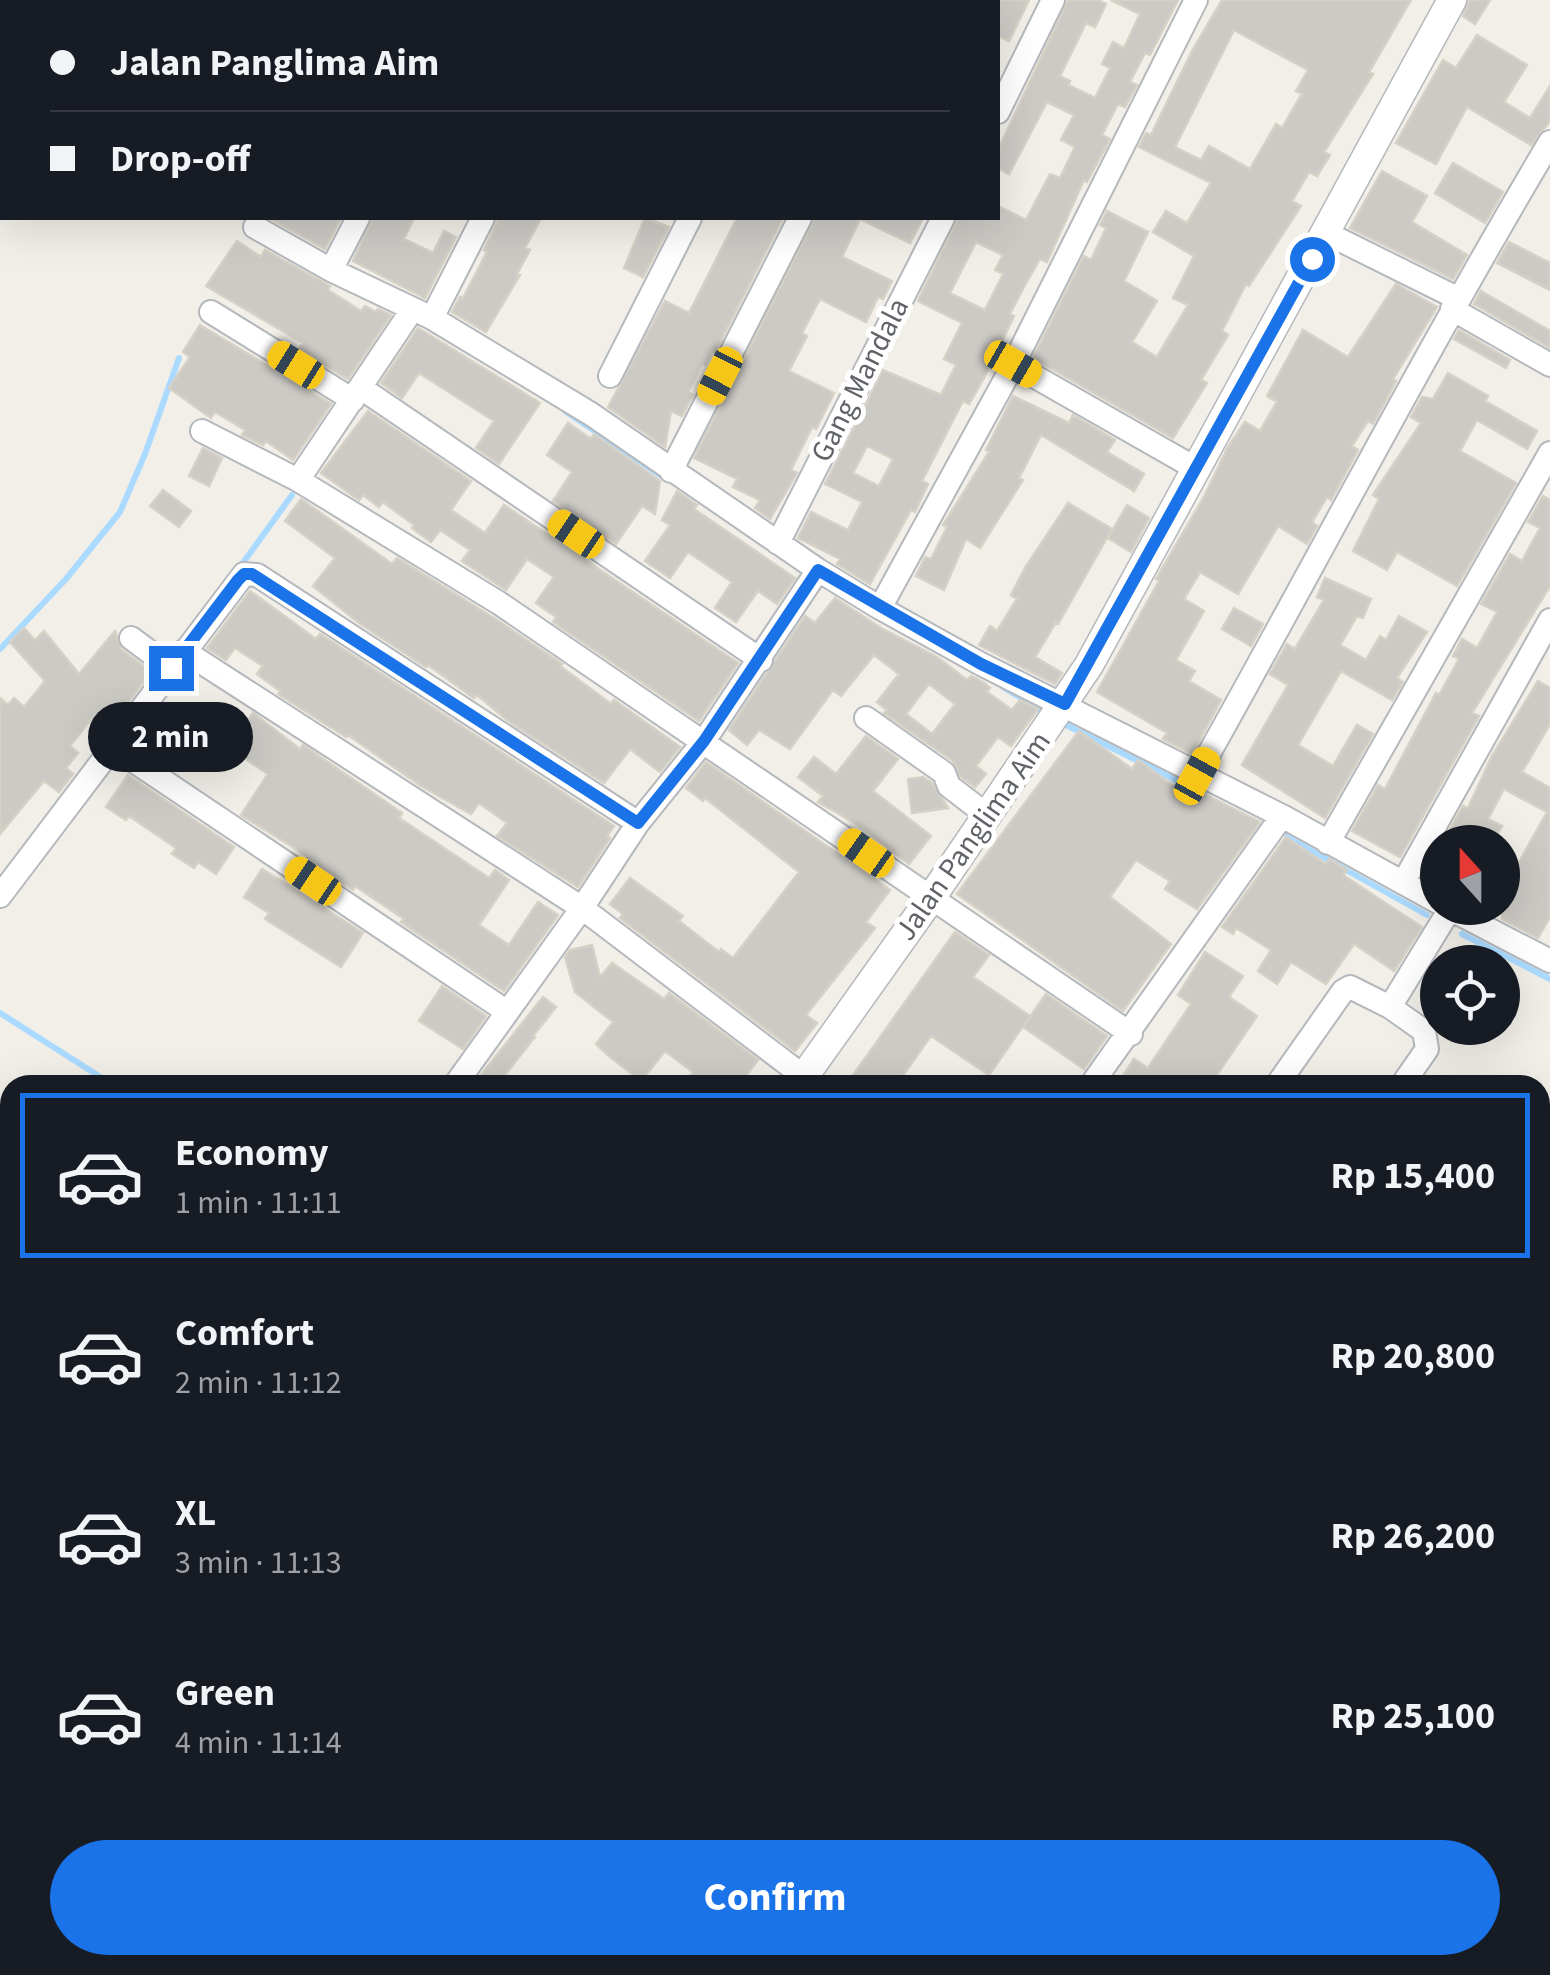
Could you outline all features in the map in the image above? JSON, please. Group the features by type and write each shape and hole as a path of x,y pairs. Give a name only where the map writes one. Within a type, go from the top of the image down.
{"street":[{"path":"1000,108 1054,0"},
{"path":"880,608 1013,364 1196,0"},
{"name":"Jalan Panglima Aim","path":"810,1075 1065,704 1452,0"},
{"path":"1197,776 1456,304 1550,142"},
{"path":"331,270 357,220"},
{"path":"298,480 357,394 422,314 482,220"},
{"path":"610,376 689,220"},
{"path":"671,471 799,220"},
{"name":"Gang Mandala","path":"778,543 943,220"},
{"path":"255,227 331,270 422,314 591,414 818,570 880,608 1197,776 1282,816 1420,893"},
{"path":"1326,233 1456,304 1550,366"},
{"path":"211,312 357,394 761,660"},
{"path":"1013,364 1195,468"},
{"path":"202,432 298,480 499,603 1130,1034"},
{"path":"1328,843 1550,453"},
{"path":"462,1075 638,823 704,741 818,570"},
{"path":"0,896 244,574 257,576 638,823"},
{"path":"1404,884 1550,620"},
{"path":"131,638 177,659 582,908 796,1075"},
{"path":"866,718 944,773 949,786 988,816"},
{"path":"113,747 506,1011"},
{"path":"1099,1075 1282,816"},
{"path":"1390,1007 1435,925"},
{"path":"1487,925 1547,952"},
{"path":"1284,1075 1350,986 1424,1030 1426,1049 1409,1075"}],"building":[{"path":"1000,0 1029,0 1009,41 1000,37"},
{"path":"1068,0 1098,0 1106,4 1095,27 1086,23 1060,76 1070,81 1068,85 1095,98 1110,68 1102,64 1113,42 1124,48 1140,14 1111,0 1178,0 1150,55 1145,53 1130,82 1137,85 1125,107 1118,104 1102,135 1110,139 1087,182 1084,180 1047,262 1040,259 1025,285 984,378 969,404 963,401 922,481 928,484 915,512 911,510 870,584 837,564 840,559 798,538 811,512 848,530 862,502 825,484 883,370 941,395 956,365 944,359 962,323 918,301 957,220 1000,220 1000,207 1026,220 1050,174 1060,178 1075,147 1061,140 1074,115 1047,102 1009,174 1000,169 1000,146","holes":["976,242 1003,255 995,270 1003,274 985,310 950,293","867,446 893,459 879,486 853,473"]},
{"path":"1222,0 1411,0 1369,72 1373,74 1324,152 1330,155 1317,176 1309,172 1292,201 1301,206 1249,286 1246,284 1222,331 1228,335 1201,380 1207,383 1173,438 1033,358 1084,256 1091,260 1106,228 1100,225 1107,211 1148,232 1124,281 1157,301 1132,342 1157,357 1188,305 1173,298 1194,256 1153,232 1166,211 1187,223 1211,183 1139,147 1146,133 1151,135","holes":["1234,30 1308,70 1296,91 1302,94 1282,128 1276,124 1250,169 1209,146 1201,160 1175,147"]},
{"path":"1469,0 1490,0 1475,24 1463,16"},
{"path":"1477,35 1527,65 1504,102 1530,118 1550,86 1550,121 1531,145 1467,107 1436,164 1396,143 1443,60 1456,68"},
{"path":"1453,163 1503,192 1485,223 1435,193"},
{"path":"1382,171 1427,196 1412,222 1467,255 1453,279 1350,228"},
{"path":"273,220 340,220 325,249"},
{"path":"372,220 413,220 404,239 433,253 444,231 456,237 425,298 353,261"},
{"path":"498,220 540,220 525,248 530,250 517,274 520,275 486,332 452,312 487,252 484,250"},
{"path":"644,220 669,227 643,277 624,268"},
{"path":"736,220 782,220 715,352 702,364 688,392 693,395 682,416 671,411 665,447 608,407 665,301 689,313"},
{"path":"814,220 860,220 842,257 892,281 883,299 878,297 866,322 820,299 802,333 807,336 789,371 834,393 816,429 812,427 791,470 797,473 770,519 755,508 760,500 733,487 737,479 694,458"},
{"path":"862,220 922,220 910,243"},
{"path":"237,241 261,257 265,250 330,286 328,290 361,311 365,306 391,315 348,379 299,349 303,343 206,286"},
{"path":"1509,242 1550,263 1550,290 1497,263"},
{"path":"1396,284 1437,307 1393,379 1396,381 1373,424 1368,421 1352,446 1358,450 1331,500 1327,497 1312,522 1317,526 1307,544 1278,526 1238,594 1200,572 1184,599 1204,611 1176,660 1195,671 1189,681 1221,700 1192,754 1163,739 1167,733 1097,692 1228,447 1245,422 1260,431 1277,402 1267,396 1303,330 1348,357"},
{"path":"1481,291 1550,331 1550,348 1474,304"},
{"path":"200,325 331,404 293,460 266,441 263,445 242,435 245,430 215,412 211,418 169,388 190,357 183,352"},
{"path":"418,328 540,403 499,464 476,448 494,421 419,373 402,398 381,383"},
{"path":"1459,330 1510,360 1506,368 1454,339"},
{"path":"1448,373 1488,396 1485,401 1537,431 1527,449 1477,420 1460,451 1516,483 1457,586 1397,552 1387,570 1353,551 1379,499 1373,495 1421,423 1411,417 1422,397 1433,399"},
{"path":"1013,396 1069,423 1073,415 1115,440 1107,452 1144,474 1134,491 1041,435 1019,478 1023,480 980,548 966,539 944,590 916,576 925,557 931,559 947,527 943,525 989,452 986,450"},
{"path":"368,411 471,481 451,510 485,533 504,505 738,663 699,721 553,622 556,617 536,603 554,577 527,559 506,590 462,561 470,550 440,530 431,542 383,502 379,507 363,495 359,500 321,473"},
{"path":"568,423 591,439 594,434 660,481 655,514 642,506 616,544 553,501 572,472 547,455"},
{"path":"203,448 222,458 209,486 189,476"},
{"path":"163,490 191,511 179,527 150,506"},
{"path":"677,491 697,505 694,509 795,578 777,604 758,591 736,622 715,608 732,582 688,552 670,578 645,561 670,525 662,520"},
{"path":"1543,496 1550,500 1550,586 1472,713 1479,716 1400,857 1352,831 1378,785 1385,789 1436,693 1439,695 1459,659 1453,656 1462,639 1477,648 1497,612 1481,604 1510,554 1522,561 1540,528 1528,522"},
{"path":"301,499 392,564 397,558 494,618 562,664 611,704 614,700 680,747 660,772 630,749 604,783 507,720 477,695 474,698 426,667 359,623 313,586 335,558 285,521"},
{"path":"1068,503 1112,529 1035,657 1062,673 1055,684 979,645 990,626 997,631 1017,599 1011,595 1025,568"},
{"path":"1127,505 1149,518 1131,552 1108,538"},
{"path":"1325,578 1371,599 1363,618 1357,616 1340,645 1366,660 1380,636 1386,640 1399,616 1427,632 1397,678 1403,682 1392,700 1341,671 1298,745 1333,766 1357,725 1373,734 1325,818 1242,765 1288,685 1270,674 1287,644 1295,649 1324,600 1317,597"},
{"path":"250,591 316,639 320,634 614,826 578,887 497,836 507,823 479,803 471,814 421,786 348,735 278,694 280,691 257,674 263,666 235,648 226,660 207,648"},
{"path":"835,598 937,657 967,680 971,676 983,682 990,688 987,692 1012,710 1020,700 1038,709 1011,746 998,737 976,766 986,774 975,787 961,777 953,761 884,713 887,710 877,702 899,674 874,655 841,696 833,690 790,749 759,730 747,745 729,730 805,616 815,623","holes":["929,684 955,704 932,734 906,714"]},
{"path":"1234,608 1263,624 1251,646 1222,629"},
{"path":"24,628 35,640 44,631 79,674 115,631 121,649 151,672 109,728 94,716 70,746 78,753 66,768 73,774 59,792 44,781 0,834 0,698 8,705 14,698 24,707 45,681 10,642"},
{"path":"1538,681 1550,688 1550,724 1522,772 1550,788 1550,917 1538,938 1513,925 1520,925 1520,861 1547,812 1504,789 1488,819 1500,825 1452,825 1463,806 1468,808 1492,756"},
{"path":"253,713 300,749 303,745 402,813 399,818 489,878 495,870 509,880 479,925 509,945 538,902 558,915 504,991 355,886 353,890 241,815 268,774 229,748"},
{"path":"174,718 189,728 165,764 134,743 153,719 167,728"},
{"path":"1079,731 1132,769 1138,760 1193,800 1198,791 1260,822 1197,909 1165,889 1170,881 1136,860 1110,897 1171,944 1123,1011 957,894"},
{"path":"866,736 898,759 873,791 931,836 909,864 865,829 818,802 823,796 798,777 814,757 836,774"},
{"path":"706,762 890,890 866,922 875,928 806,1015 817,1023 795,1051 620,918 623,914 610,904 630,878 683,916 679,921 733,958 799,872 705,798 703,801 686,788"},
{"path":"128,775 234,847 216,874 198,862 194,868 172,854 176,848 129,816 126,820 106,807"},
{"path":"923,777 932,783 948,808 912,813 908,779"},
{"path":"1286,837 1326,864 1329,859 1347,870 1343,875 1422,927 1394,971 1354,944 1326,984 1291,962 1277,984 1258,971 1271,950 1236,928 1233,934 1222,927"},
{"path":"262,869 363,933 341,967 265,919 269,913 244,897"},
{"path":"955,932 989,955 973,977 1030,1016 989,1075 931,1036 903,1075 853,1075"},
{"path":"592,945 600,977 612,963 664,999 669,993 758,1060 747,1075 691,1075 693,1072 665,1051 646,1075 633,1075 596,1044 613,1022 575,992 565,957 570,950"},
{"path":"1205,952 1243,976 1229,997 1257,1016 1217,1075 1124,1075 1134,1059 1148,1068 1191,1004 1178,995"},
{"path":"442,986 486,1016 463,1049 419,1021"},
{"path":"1046,994 1107,1036 1084,1069 1023,1027"},
{"path":"543,997 556,1007 505,1075 481,1075"}],"waterway":[{"path":"0,649 66,579 120,512 179,358"},
{"path":"565,411 666,479"},
{"path":"240,567 292,495"},
{"path":"1003,687 1040,710"},
{"path":"1064,724 1204,794"},
{"path":"1287,837 1420,911"},
{"path":"1462,934 1550,979"},
{"path":"0,1013 97,1075"}],"route":[{"path":"171,668 238,580 244,574 252,574 638,823 704,741 818,570 981,664 1065,704 1312,259"}]}
